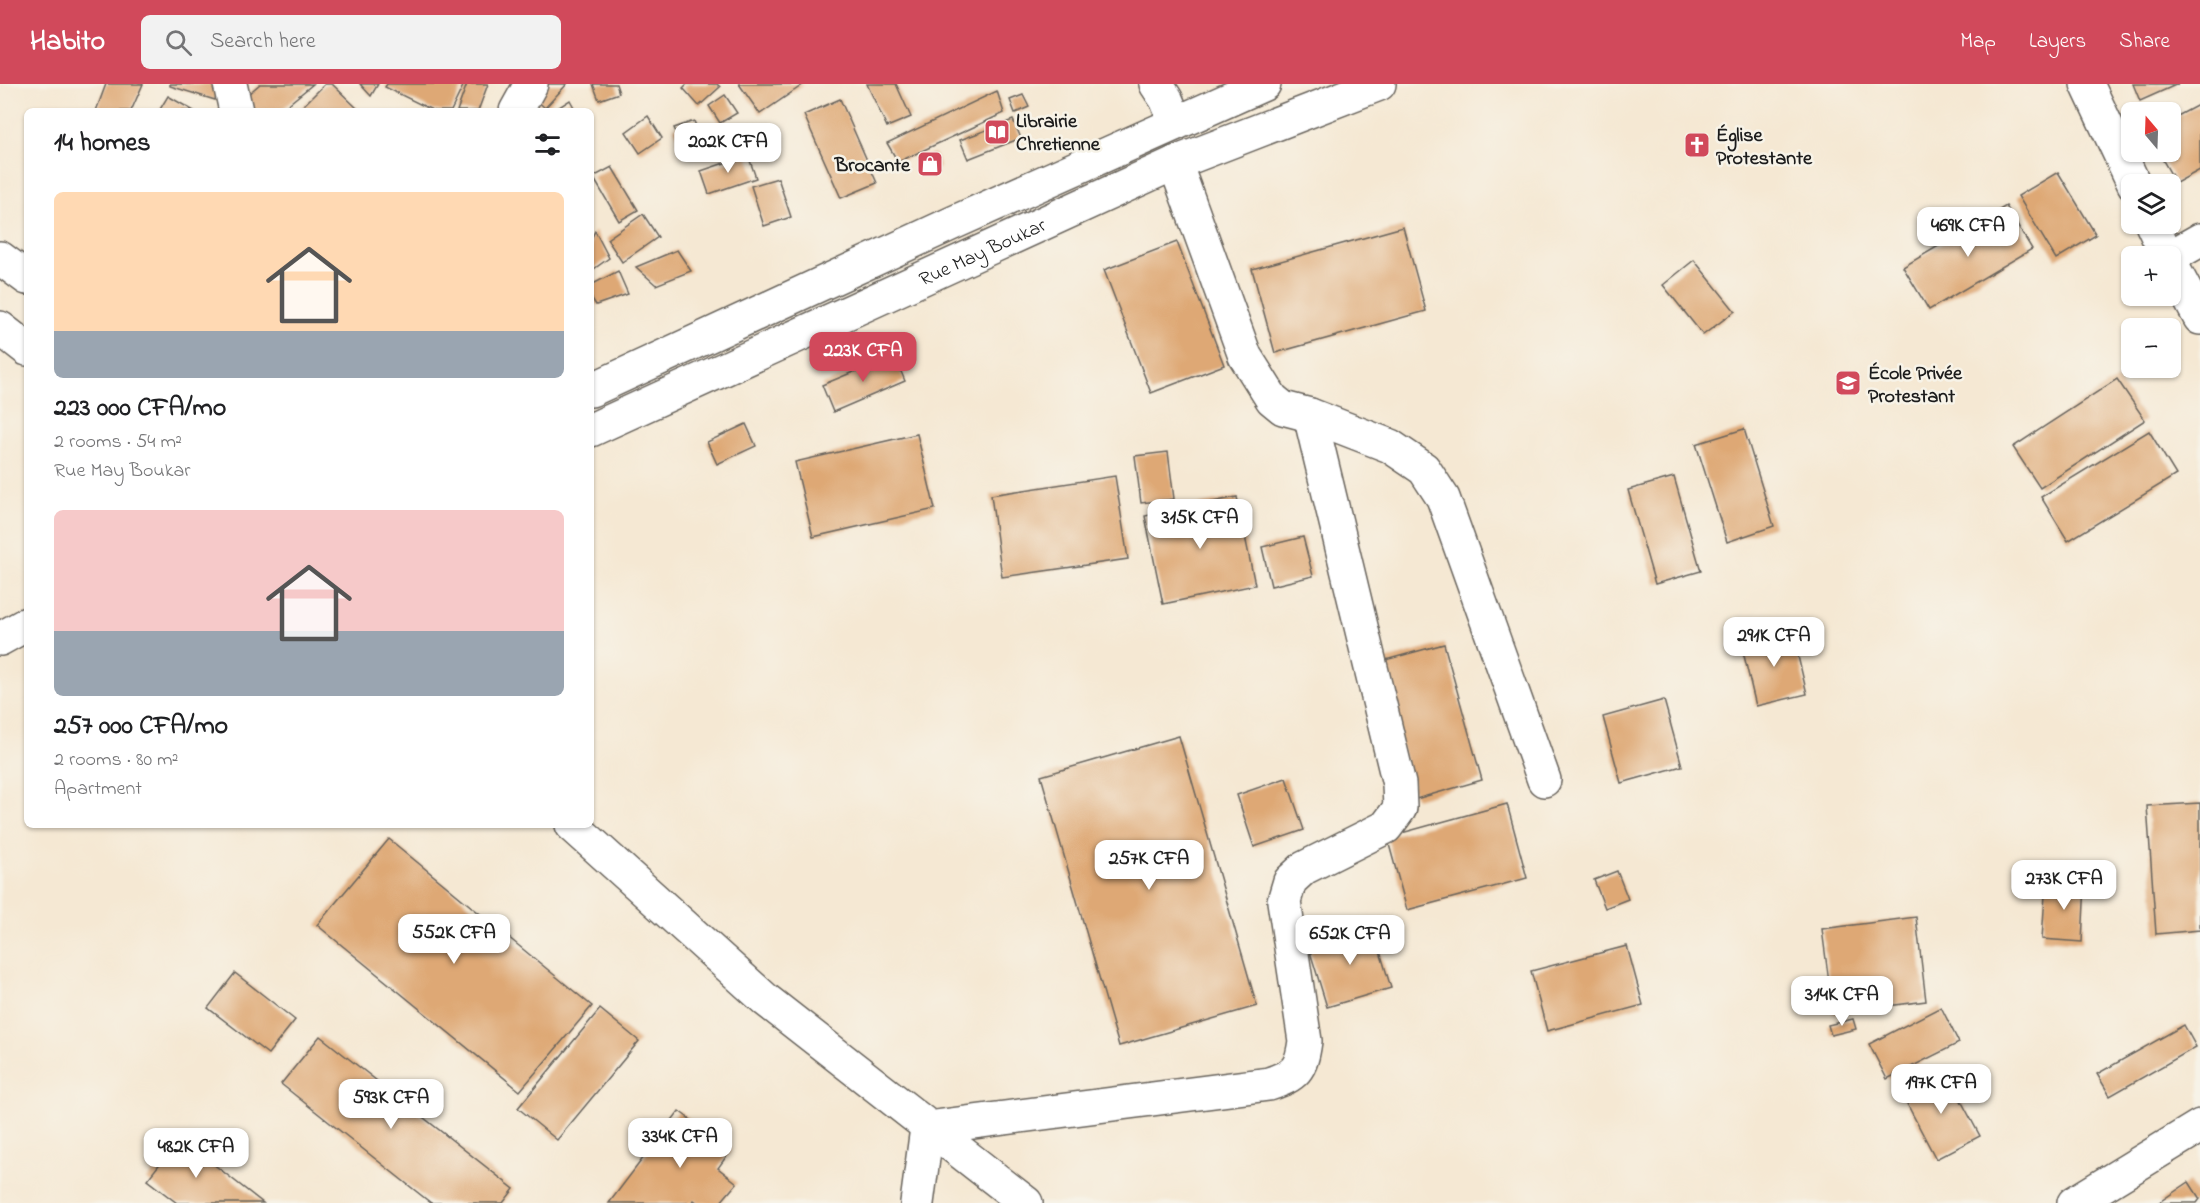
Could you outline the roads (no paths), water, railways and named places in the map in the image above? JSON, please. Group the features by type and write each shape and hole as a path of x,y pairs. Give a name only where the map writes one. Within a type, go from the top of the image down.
{"street":[{"path":"230,84 235,108"},
{"path":"518,108 531,84"},
{"path":"1156,84 1166,99 1176,123"},
{"name":"Rue May Boukar","path":"594,389 1264,84"},
{"name":"Rue May Boukar","path":"594,429 1175,163 1379,84"},
{"path":"2087,84 2129,174"},
{"path":"1175,163 1249,363 1277,404 1390,446 1424,469 1443,498 1544,780"},
{"path":"2181,250 2200,240"},
{"path":"0,258 24,276"},
{"path":"2181,283 2200,318"},
{"path":"0,328 24,347"},
{"path":"927,1128 1269,1084 1290,1077 1302,1062 1305,1041 1284,901 1290,881 1304,868 1386,827 1400,808 1399,784 1310,415"},
{"path":"0,639 24,626"},
{"path":"0,649 24,645"},
{"path":"575,828 766,1000 927,1128 1026,1203"},
{"path":"2074,1203 2200,1126"},
{"path":"924,1199 927,1128"}],"place":[{"name":"Librairie Chretienne","path":"997,132"},
{"name":"Église Protestante","path":"1697,145"},
{"name":"Brocante","path":"930,164"},
{"name":"École Privée Protestant","path":"1848,383"}]}
